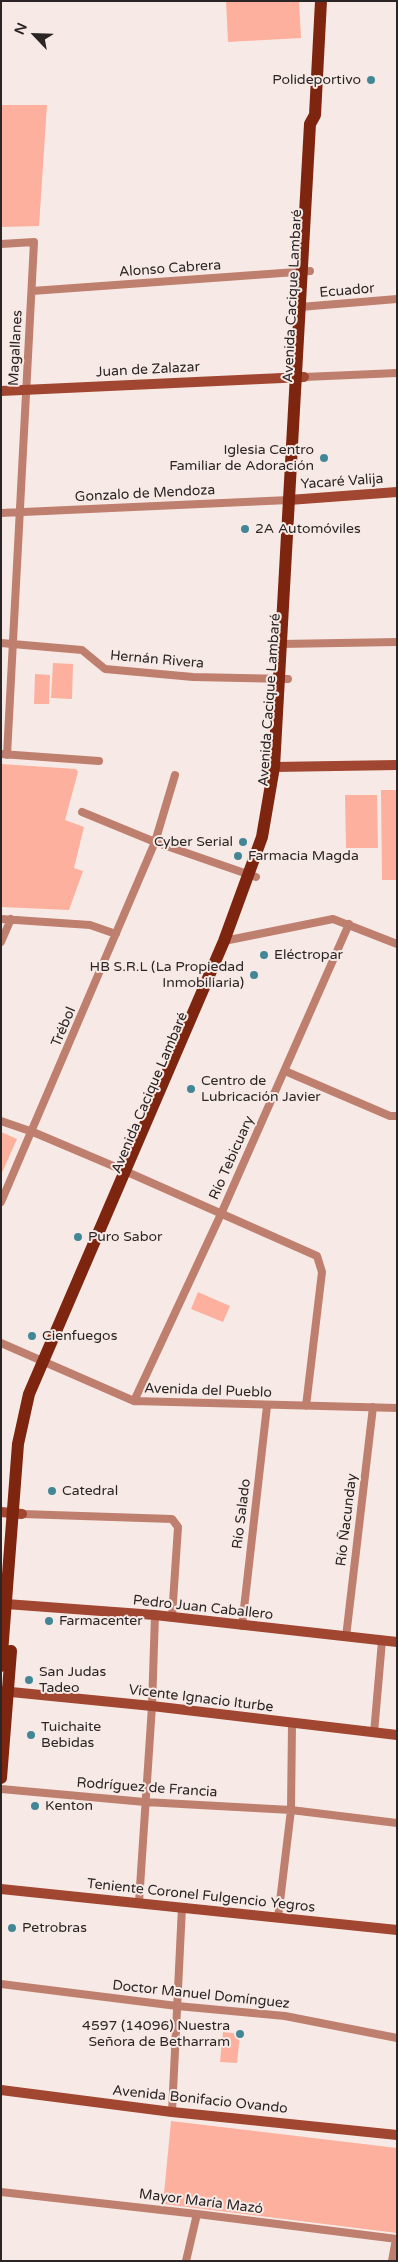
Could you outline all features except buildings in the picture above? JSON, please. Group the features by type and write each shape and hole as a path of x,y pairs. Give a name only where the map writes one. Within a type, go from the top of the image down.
{"main road":[{"name":"Avenida Cacique Lambaré","path":"1,1778 10,1604 12,1513 21,1426 30,1394 46,1363 226,946 253,876 279,767 306,272 318,124 315,115 321,1"},
{"name":"Avenida Cacique Lambaré","path":"1,1666 10,1604"}],"street":[{"name":"Magallanes","path":"1,244 34,242 14,644 4,755"},
{"name":"Alonso Cabrera","path":"32,291 306,272"},
{"name":"Ecuador","path":"304,307 397,299"},
{"path":"300,377 397,373"},
{"name":"Juan de Zalazar","path":"1,391 300,377"},
{"name":"Yacaré Valija","path":"293,499 397,492"},
{"name":"Gonzalo de Mendoza","path":"1,514 293,499"},
{"path":"285,644 397,642"},
{"name":"Hernán Rivera","path":"1,643 82,650 105,670 193,677 284,679"},
{"path":"4,755 99,761"},
{"path":"279,767 397,765"},
{"name":"Trébol","path":"1,1202 155,842 175,775"},
{"path":"82,812 155,842 253,876"},
{"path":"1,919 90,925 116,934"},
{"path":"1,942 11,919"},
{"path":"226,946 333,919 397,944"},
{"name":"Río Tebicuary","path":"134,1401 221,1214 349,924"},
{"path":"285,1071 390,1116 397,1116"},
{"path":"1,1122 32,1132 317,1256 322,1272 306,1406"},
{"name":"Avenida del Pueblo","path":"1,1343 134,1401 397,1408"},
{"name":"Río Salado","path":"242,1626 267,1406"},
{"name":"Río Ñacunday","path":"346,1637 373,1407"},
{"path":"12,1513 172,1520 178,1527 172,1617"},
{"name":"Pedro Juan Caballero","path":"10,1604 155,1615 397,1642"},
{"path":"139,1902 152,1706 155,1615"},
{"path":"374,1733 382,1641"},
{"name":"Vicente Ignacio Iturbe","path":"5,1692 152,1706 397,1735"},
{"path":"278,1918 291,1810 292,1724"},
{"name":"Rodríguez de Francia","path":"1,1789 145,1802 291,1810 397,1823"},
{"name":"Teniente Coronel Fulgencio Yegros","path":"1,1889 397,1930"},
{"path":"172,2112 182,1907"},
{"name":"Doctor Manuel Domínguez","path":"1,1984 176,2006 285,2016 397,2038"},
{"name":"Avenida Bonifacio Ovando","path":"1,2090 172,2112 397,2135"},
{"name":"Mayor María Mazó","path":"1,2192 396,2239"},
{"path":"186,2261 197,2214"},
{"path":"392,2261 396,2239"}],"shaded area":[{"path":"226,1 299,1 301,38 228,42"},
{"path":"1,105 47,105 39,226 1,227"},
{"path":"53,663 73,664 72,699 51,698"},
{"path":"35,674 50,675 49,704 34,704"},
{"path":"1,764 76,769 78,772 65,820 84,827 74,868 83,871 69,910 1,907"},
{"path":"381,790 397,790 397,880 382,880"},
{"path":"345,795 377,795 378,848 346,848"},
{"path":"1,1132 17,1139 1,1175"},
{"path":"198,1292 230,1306 223,1322 191,1309"},
{"path":"223,2032 240,2034 237,2063 220,2062"},
{"path":"171,2121 397,2148 397,2233 163,2204"}],"place":[{"name":"Polideportivo","path":"371,80"},
{"name":"Iglesia Centro Familiar de Adoración","path":"324,458"},
{"name":"2A Automóviles","path":"245,529"},
{"name":"Cyber Serial","path":"243,842"},
{"name":"Farmacia Magda","path":"238,856"},
{"name":"Eléctropar","path":"264,955"},
{"name":"HB S.R.L (La Propiedad Inmobiliaria)","path":"254,975"},
{"name":"Centro de Lubricación Javier","path":"191,1089"},
{"name":"Puro Sabor","path":"78,1237"},
{"name":"Cienfuegos","path":"32,1336"},
{"name":"Catedral","path":"52,1491"},
{"name":"Farmacenter","path":"49,1621"},
{"name":"San Judas Tadeo","path":"29,1680"},
{"name":"Tuichaite Bebidas","path":"31,1735"},
{"name":"Kenton","path":"35,1806"},
{"name":"Petrobras","path":"12,1928"},
{"name":"4597 (14096) Nuestra Señora de Betharram","path":"240,2034"}]}
